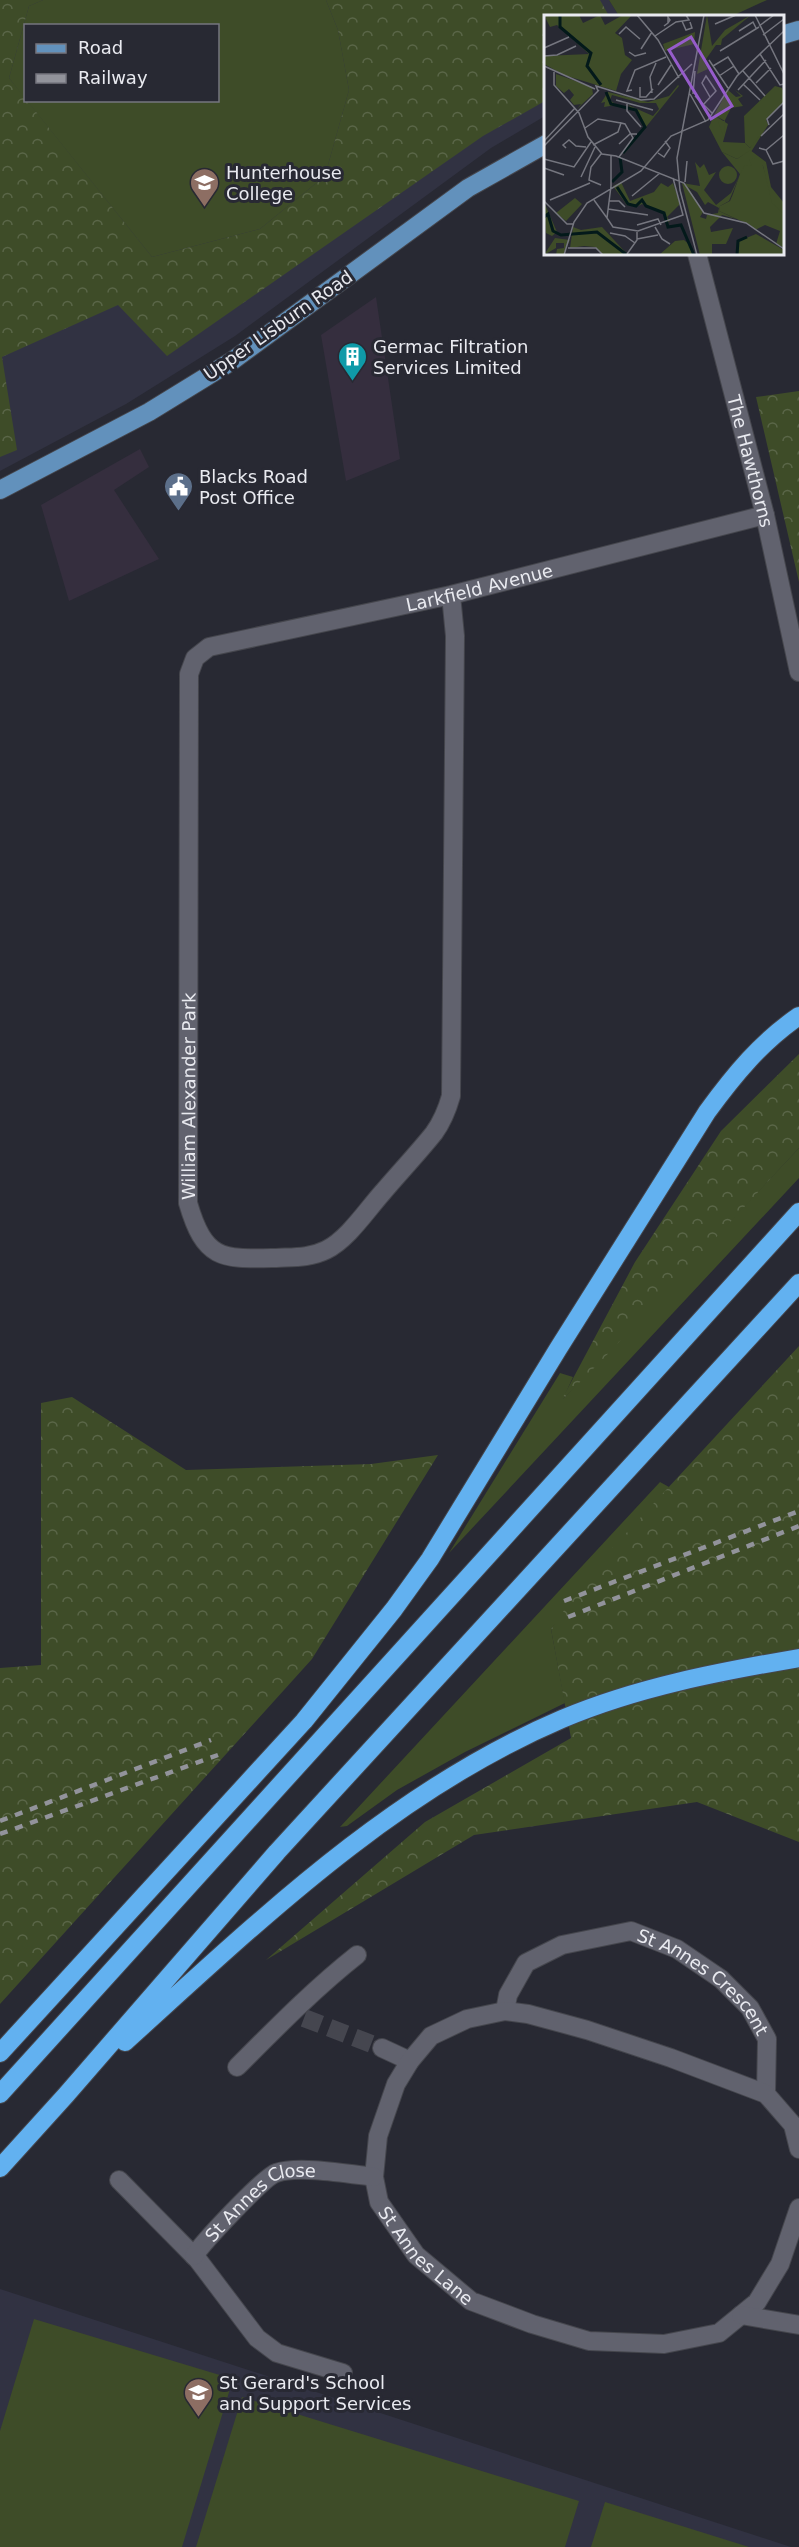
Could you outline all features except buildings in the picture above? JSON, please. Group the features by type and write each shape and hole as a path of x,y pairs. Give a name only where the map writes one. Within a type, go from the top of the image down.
{"highway":[{"path":"0,2053 304,1721 394,1610 430,1559 706,1112 759,1047 799,1016"},
{"path":"0,2094 799,1212"},
{"path":"0,2168 277,1852 799,1282"},
{"path":"66,2095 256,1924 340,1854 406,1805 453,1775 562,1719 615,1699 685,1679 799,1658"}],"main road":[{"path":"784,35 799,30"},
{"name":"Upper Lisburn Road","path":"0,490 148,412 232,361 468,188 544,145"}],"street":[{"name":"The Hawthorns","path":"697,255 765,515 799,672"},
{"name":"Larkfield Avenue","path":"195,658 209,647 451,595 765,515"},
{"name":"William Alexander Park","path":"195,658 189,674 188,1203 196,1230 206,1244 219,1253 236,1259 309,1256 326,1251 353,1226 434,1132 446,1113 451,1096 455,648 451,595"},
{"name":"St Annes Crescent","path":"505,2011 508,1995 526,1963 562,1945 632,1931 677,1949 721,1979 750,2008 767,2038 766,2094"},
{"path":"237,2067 297,2016 325,1981 357,1955"},
{"name":"St Annes Lane","path":"799,2149 793,2125 766,2094 671,2058 587,2030 528,2014 505,2011 467,2019 431,2036 410,2061 396,2084 378,2136 374,2177 379,2202 416,2255 471,2301 589,2341 664,2344 719,2333 757,2302 780,2264 793,2248 799,2208"},
{"path":"382,2048 410,2061"},
{"name":"St Annes Close","path":"194,2256 203,2242 274,2173 303,2170 374,2177"},
{"path":"119,2180 194,2256 257,2338 278,2353 343,2373"},
{"path":"741,2315 799,2325"}],"shaded area":[{"name":"Hunterhouse College","path":"0,0 609,0 618,15 544,15 544,117 491,148 235,336 126,404 0,471"},
{"path":"376,297 400,459 346,481 321,335"},
{"path":"140,449 149,467 114,490 159,559 69,601 41,505"},
{"name":"St Gerard's School and Support Services","path":"0,2289 791,2547 0,2547"}],"green space":[{"path":"0,0 43,0 29,6 9,78 24,97 24,102 28,102 152,257 260,229 325,176 349,90 338,30 326,0 600,0 608,15 544,15 544,102 483,136 167,356 118,305 2,357 17,450 0,457"},
{"path":"43,0 326,0 338,30 349,90 325,176 260,229 152,257 28,102 219,102 219,24 24,24 29,6"},
{"path":"609,0 767,0 734,15 618,15"},
{"path":"24,24 24,98 9,78"},
{"path":"799,391 799,582 756,397"},
{"path":"799,1054 799,1148 604,1358 561,1401 635,1262 721,1131"},
{"path":"799,1148 799,1178 449,1553 560,1373 573,1377 563,1399"},
{"path":"799,1346 799,1842 697,1802 474,1835 266,1960 425,1822 571,1738 551,1629 593,1569"},
{"path":"72,1397 186,1470 371,1464 438,1455 312,1659 0,2004 0,1668 41,1665 41,1403"},
{"path":"660,1482 669,1487 551,1629 565,1703 465,1752 397,1790 347,1826 340,1827"},
{"path":"34,2319 233,2379 182,2547 0,2547 0,2431"},
{"path":"242,2397 579,2501 565,2547 196,2547"},
{"path":"605,2502 749,2547 591,2547"}],"tunnel":[{"path":"304,2018 382,2048"}],"railway":[{"path":"564,1601 799,1511"},
{"path":"568,1617 799,1526"},
{"path":"0,1821 211,1740"},
{"path":"0,1834 218,1755"}],"place":[{"name":"Hunterhouse College","path":"205,208"},
{"name":"Germac Filtration Services Limited","path":"352,382"},
{"name":"Blacks Road Post Office","path":"178,512"},
{"name":"St Gerard's School and Support Services","path":"198,2418"}]}
